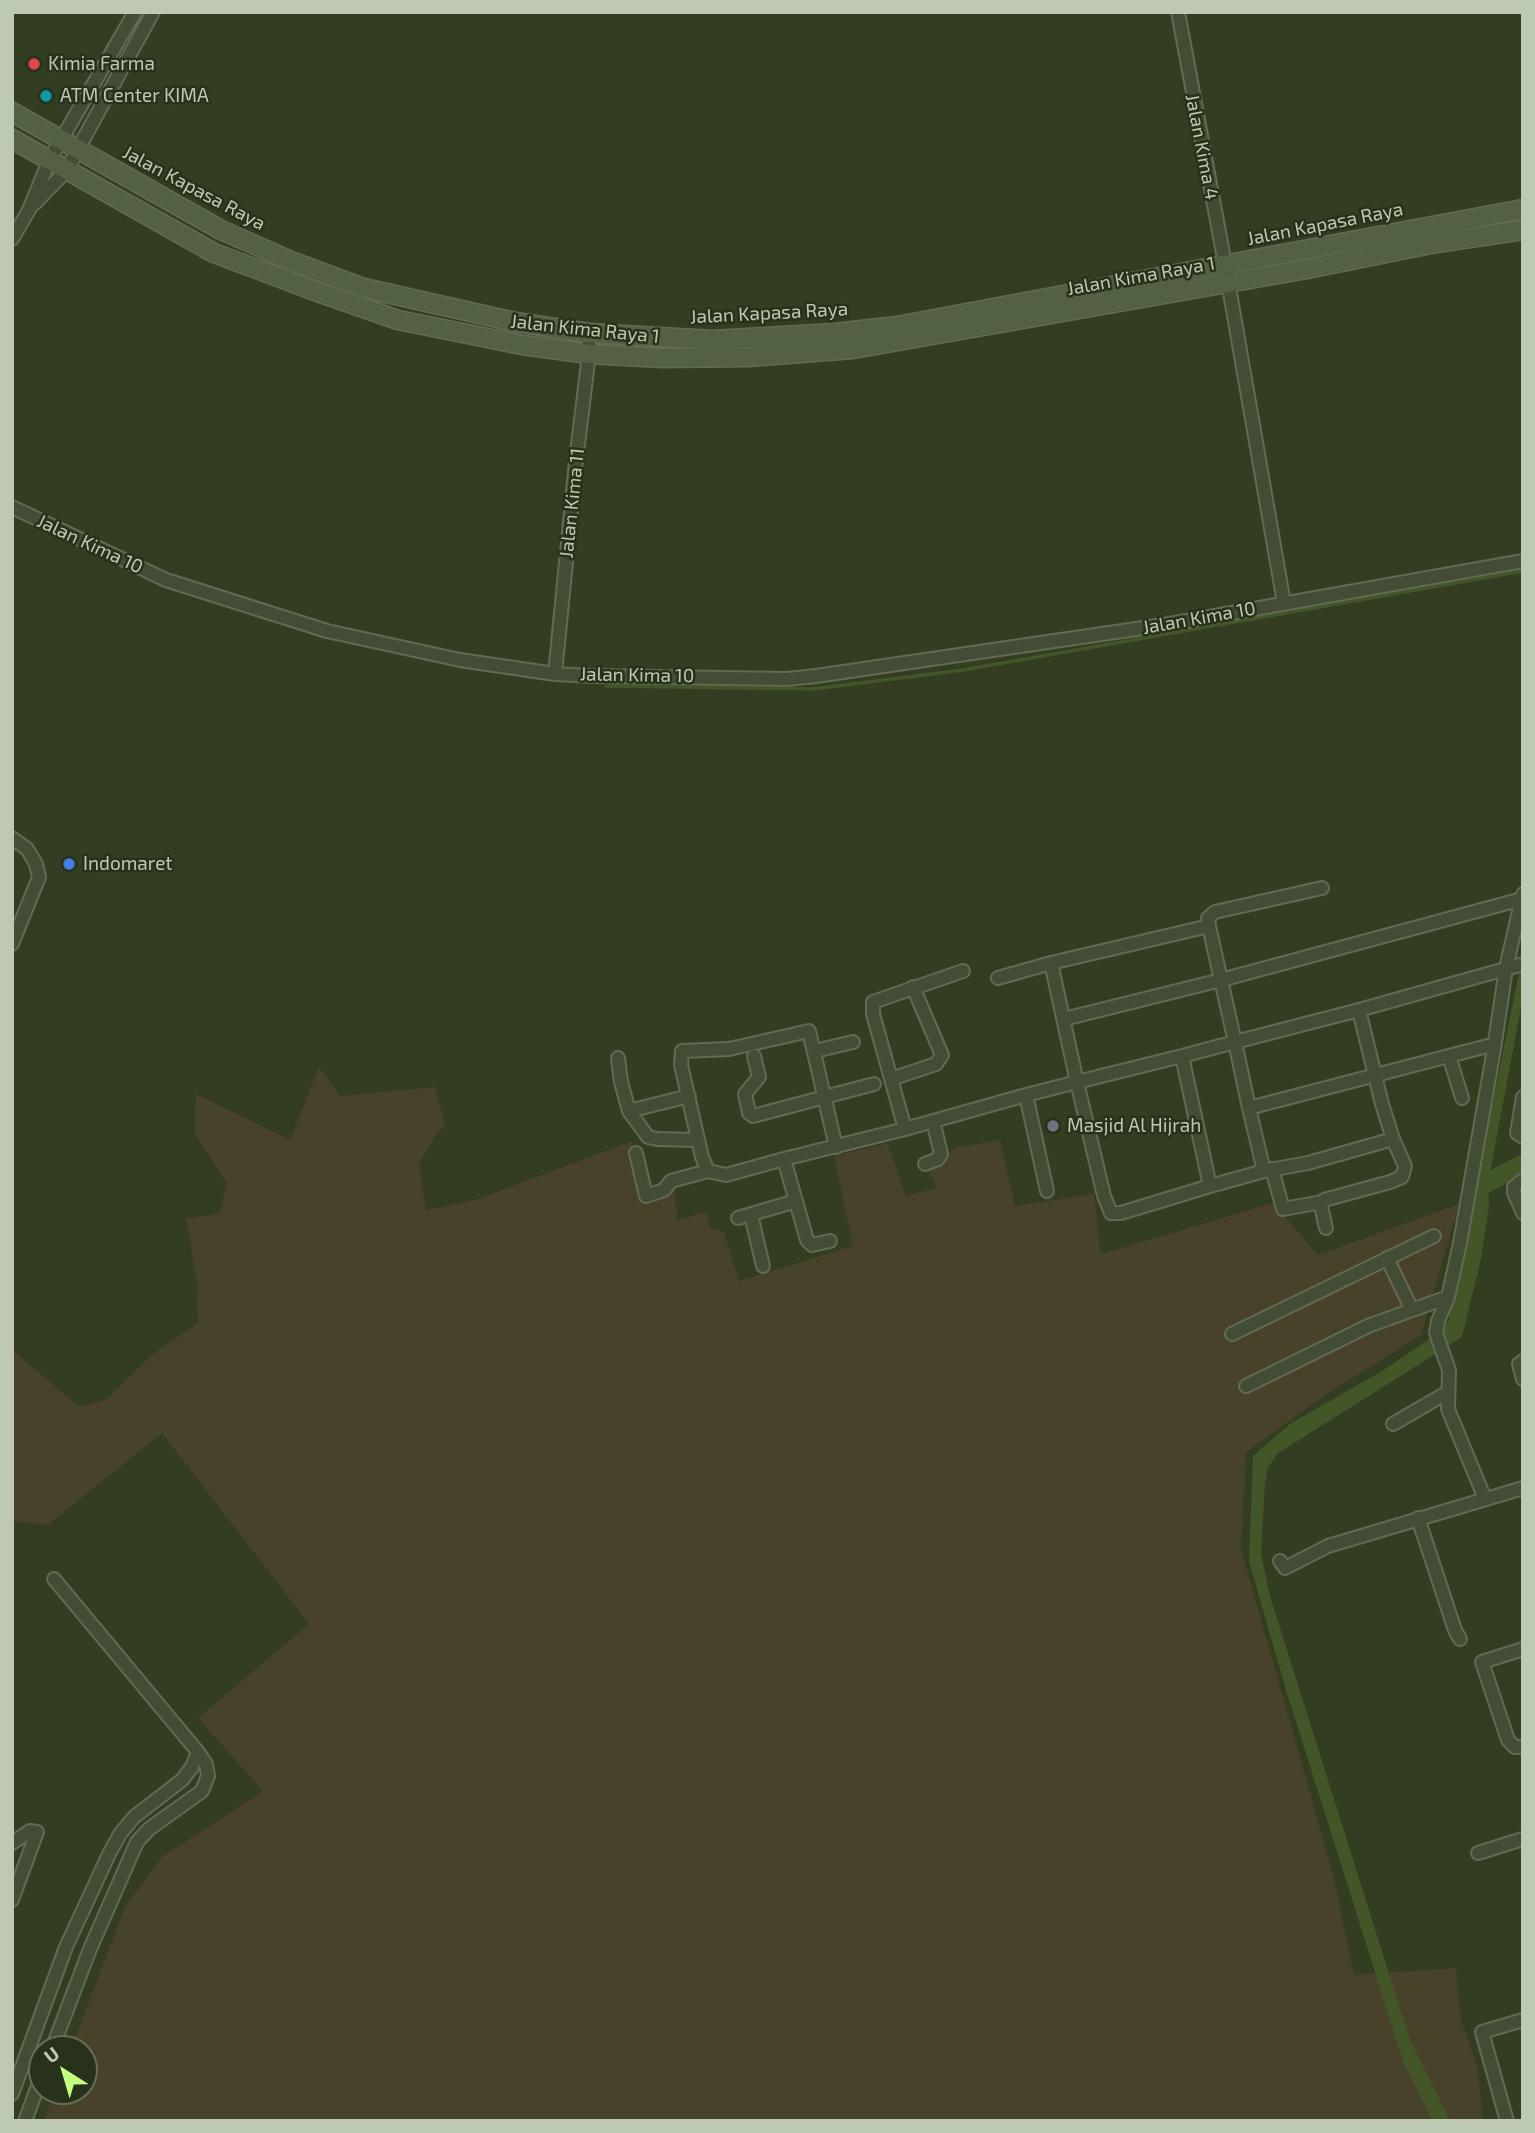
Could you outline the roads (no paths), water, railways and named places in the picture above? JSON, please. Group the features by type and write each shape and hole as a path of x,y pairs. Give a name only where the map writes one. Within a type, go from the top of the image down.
{"main road":[{"name":"Jalan Kapasa Raya","path":"12,112 221,230 290,261 364,288 514,323 589,333 713,340 885,328 1226,273 1523,209"},
{"name":"Jalan Kima Raya 1","path":"12,139 214,253 315,291 398,320 522,345 589,354 662,358 748,357 853,349 900,342 1226,273 1523,230"}],"street":[{"path":"12,239 29,210 48,161 135,12"},
{"path":"29,210 66,171 153,12"},
{"name":"Jalan Kima 4","path":"1178,12 1226,273"},
{"path":"1226,273 1284,603"},
{"name":"Jalan Kima 11","path":"555,674 589,333"},
{"name":"Jalan Kima 10","path":"12,507 166,580 327,631 460,660 555,674 787,679 806,677 1170,624 1523,561"},
{"path":"12,838 27,849 36,864 39,877 12,944"},
{"path":"1322,888 1215,912 1208,918 1249,1108 1283,1209 1322,1202 1402,1177 1405,1166 1393,1139 1374,1076 1359,1010"},
{"path":"1064,1019 1221,980 1522,896 1515,966 1495,1044 1470,1191 1448,1297 1438,1321 1437,1332 1449,1370 1448,1409 1485,1499"},
{"path":"998,978 1209,926"},
{"path":"1051,963 1104,1196 1111,1213 1121,1213 1268,1170 1308,1163 1393,1139"},
{"path":"636,1153 646,1196 664,1190 671,1181 708,1171 726,1175 1359,1010 1515,966"},
{"path":"905,1129 872,1007 877,999 963,971"},
{"path":"891,1079 936,1064 942,1055 914,987"},
{"path":"708,1171 702,1157 681,1065 681,1054 685,1050 729,1049 805,1030 811,1035 836,1147"},
{"path":"814,1051 853,1042"},
{"path":"1249,1108 1495,1044"},
{"path":"754,1056 759,1077 745,1094 750,1115 874,1084"},
{"path":"1182,1056 1210,1186"},
{"path":"1449,1056 1462,1098"},
{"path":"618,1058 629,1111 648,1137 698,1140"},
{"path":"1026,1095 1047,1191"},
{"path":"629,1111 689,1096"},
{"path":"1523,1097 1517,1133 1523,1137"},
{"path":"925,1164 938,1159 941,1154 933,1121"},
{"path":"784,1159 809,1243 830,1241"},
{"path":"1523,1180 1514,1187 1523,1213"},
{"path":"763,1266 745,1217 796,1201"},
{"path":"1322,1202 1326,1228"},
{"path":"1232,1334 1434,1236"},
{"path":"1387,1258 1412,1310"},
{"path":"1246,1386 1368,1326 1448,1297"},
{"path":"1523,1360 1519,1364 1523,1379"},
{"path":"1393,1424 1448,1392"},
{"path":"1280,1561 1285,1568 1328,1546 1523,1488"},
{"path":"1418,1518 1460,1639"},
{"path":"54,1579 198,1752 206,1764 208,1776 202,1791 149,1829 137,1842 90,1949 57,2035"},
{"path":"1523,1649 1482,1662 1508,1740 1515,1747 1523,1747"},
{"path":"12,2094 66,1947 114,1844 134,1818 182,1780 198,1752"},
{"path":"12,1843 30,1830 37,1832 12,1900"},
{"path":"1478,1853 1523,1839"},
{"path":"1507,2121 1482,2032 1523,2020"}],"waterway":[{"path":"606,686 813,689 963,670 1523,571"},
{"path":"1483,1185 1523,1164"}],"place":[{"name":"Kimia Farma","path":"34,64"},
{"name":"ATM Center KIMA","path":"46,96"},
{"name":"Indomaret","path":"69,864"},
{"name":"Masjid Al Hijrah","path":"1053,1126"}]}
